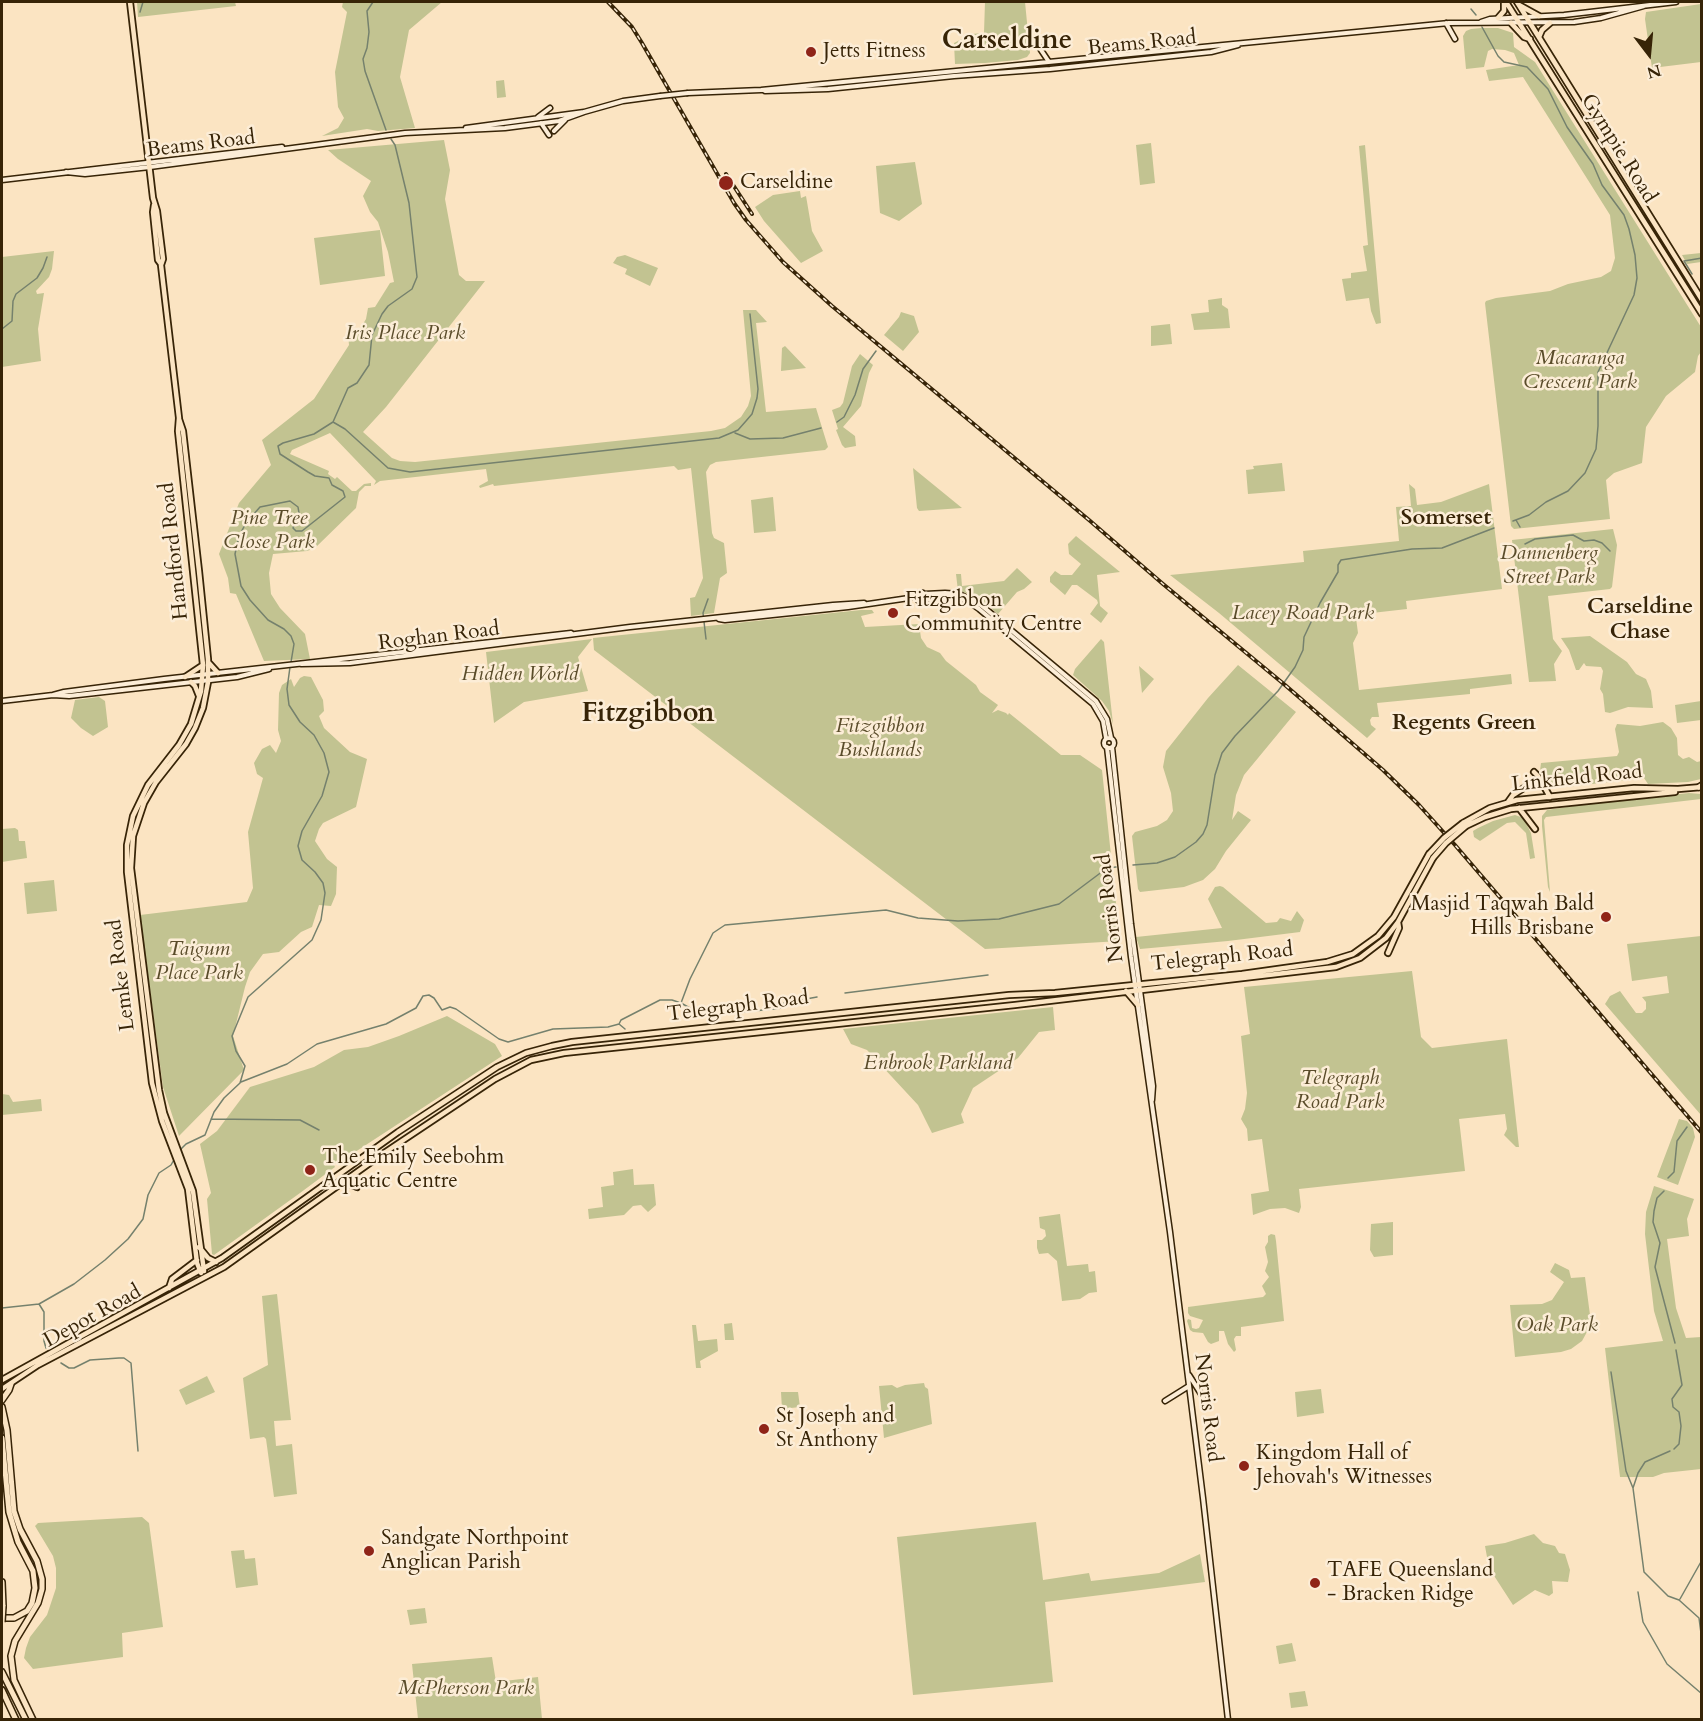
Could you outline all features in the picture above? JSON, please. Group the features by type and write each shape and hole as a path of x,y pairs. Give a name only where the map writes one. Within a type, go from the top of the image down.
{"highway":[{"path":"2,1400 10,1384"},
{"path":"2,1407 7,1430 14,1511 20,1529 37,1561 42,1579 38,1603 15,1641 11,1656 14,1680 33,1719"},
{"path":"2,1438 10,1521 33,1571 35,1588 32,1603 27,1611 14,1618 2,1620 2,1582"},
{"path":"2,1672 26,1719"},
{"path":"2,1690 16,1719"}],"main road":[{"name":"Handford Road","path":"130,2 154,206 157,211 163,259 161,265 179,418 183,431 208,662 205,677"},
{"name":"Gympie Road","path":"1505,2 1701,314"},
{"path":"1498,18 1504,11 1505,2"},
{"name":"Beams Road","path":"1479,22 1498,18 1676,2"},
{"name":"Gympie Road","path":"1518,3 1701,300"},
{"path":"1518,3 1539,15"},
{"name":"Beams Road","path":"761,90 774,92 820,90 944,77 1042,70 1211,52 1239,45 1446,23 1550,23 1593,19 1644,6"},
{"path":"1592,11 1593,19"},
{"path":"1446,23 1455,39"},
{"path":"1511,23 1524,37 1530,39"},
{"path":"1539,37 1542,30 1550,23"},
{"name":"Beams Road","path":"460,129 478,130 566,119 623,101 660,96 761,90 1227,44 1239,45"},
{"path":"1039,47 1049,62"},
{"path":"537,118 550,108"},
{"name":"Beams Road","path":"2,180 66,172 85,174 149,164 460,129 584,112"},
{"path":"554,131 566,119"},
{"path":"541,123 549,135"},
{"name":"Handford Road","path":"179,418 178,431 205,677"},
{"path":"922,592 925,597 922,602 917,597 922,592"},
{"name":"Roghan Road","path":"53,695 69,696 191,682 218,673 563,633 917,597"},
{"path":"925,597 951,597 974,605 1093,704 1102,718 1109,738 1114,743 1109,747 1104,742 1109,738"},
{"path":"208,662 218,673"},
{"path":"185,677 203,665"},
{"name":"Roghan Road","path":"2,700 185,677 241,676 277,667"},
{"name":"Lemke Road","path":"172,1140 159,1112 152,1083 126,854 130,824 138,802 185,735 195,714 205,677"},
{"name":"Lemke Road","path":"201,1270 194,1198 172,1140 159,1090 137,922 131,853 135,827 144,803 152,788 186,744 195,728 203,708 205,677"},
{"path":"191,682 199,696"},
{"name":"Norris Road","path":"1109,747 1153,1086 1152,1101 1189,1386 1228,1719"},
{"path":"1534,772 1550,797"},
{"path":"1508,802 1513,795 1530,784"},
{"name":"Linkfield Road","path":"1376,939 1390,922 1431,856 1465,825 1487,809 1508,802 1634,788 1701,787"},
{"name":"Linkfield Road","path":"1465,825 1519,808 1701,787"},
{"path":"1519,808 1535,829"},
{"name":"Linkfield Road","path":"1380,944 1398,922 1431,856"},
{"path":"1388,953 1399,928 1398,922"},
{"name":"Telegraph Road","path":"169,1288 216,1262 407,1126 497,1067 533,1051 572,1042 976,998 1055,993 1286,969 1327,962 1353,954 1376,939"},
{"name":"Telegraph Road","path":"204,1277 260,1242 381,1155 495,1079 536,1058 1331,968 1360,958 1380,944"},
{"name":"Norris Road","path":"1139,990 1138,1005 1149,1093 1152,1101"},
{"path":"1126,991 1138,1005"},
{"path":"976,998 976,1003 980,1008"},
{"path":"967,999 972,1005 970,1010"},
{"name":"Lemke Road","path":"185,1175 197,1260 204,1277"},
{"path":"344,1182 357,1187"},
{"path":"199,1247 208,1258 216,1262"},
{"path":"169,1288 172,1279 197,1260"},
{"name":"Depot Road","path":"2,1389 38,1365 204,1277"},
{"name":"Depot Road","path":"2,1380 169,1288"},
{"path":"1187,1371 1203,1397"},
{"path":"1165,1401 1189,1386"}],"green space":[{"path":"137,2 235,2 236,6 138,17"},
{"path":"343,2 442,2 409,30 400,77 415,128 378,131 367,129 322,136 338,128 344,118 338,107 335,72 347,12 342,7"},
{"path":"985,2 1025,2 1030,53 1027,57 1018,60 955,64 954,43 972,34 984,33"},
{"path":"1701,4 1701,62 1652,68 1646,12"},
{"name":"Macaranga Crescent Park","path":"1498,28 1513,33 1514,47 1535,62 1701,327 1701,352 1695,372 1666,396 1646,427 1642,463 1614,473 1606,480 1610,519 1514,529 1511,526 1485,303 1496,298 1550,291 1568,284 1601,277 1611,271 1615,258 1610,215 1523,77 1489,81 1486,70 1519,65 1514,53 1492,49 1488,51 1484,67 1466,69 1463,36 1466,31"},
{"path":"504,80 506,97 497,98 496,81"},
{"path":"444,140 450,170 445,199 459,275 466,281 485,281 386,407 363,432 392,458 415,462 725,428 741,417 751,396 743,310 756,310 767,322 756,323 766,412 816,408 828,447 825,450 716,462 710,465 706,472 712,533 714,538 724,543 727,573 720,578 714,613 691,616 690,598 695,597 703,578 691,468 678,470 674,466 494,486 493,484 480,488 479,486 488,481 486,469 380,481 374,485 376,481 330,433 292,450 290,454 329,471 328,474 335,479 337,477 352,491 356,491 364,484 371,483 371,486 365,486 359,492 356,508 315,548 307,551 273,554 269,573 271,594 280,608 305,634 310,659 264,661 236,594 230,593 228,578 219,554 239,503 271,465 262,440 314,399 349,345 348,334 357,334 366,319 368,308 375,307 390,283 394,282 388,252 378,222 370,212 363,196 371,181 328,150"},
{"path":"1151,143 1155,183 1140,185 1136,145"},
{"path":"1365,145 1381,323 1376,324 1369,298 1346,301 1342,279 1351,278 1351,273 1367,271 1363,246 1368,245 1359,146"},
{"path":"915,162 922,204 899,221 880,213 876,166"},
{"path":"800,191 801,198 806,196 812,231 823,251 801,263 764,221 755,207 773,195"},
{"path":"380,230 385,276 320,285 314,238"},
{"path":"54,251 49,277 36,291 37,294 44,293 38,329 41,361 2,367 2,257"},
{"path":"1701,253 1701,262 1687,264 1682,255"},
{"path":"625,255 658,268 650,286 625,274 627,269 613,263 617,257"},
{"path":"1222,298 1222,305 1228,309 1230,328 1194,330 1191,314 1209,312 1208,300"},
{"path":"901,312 914,316 919,332 903,351 884,335"},
{"path":"1170,324 1172,344 1151,346 1151,326"},
{"path":"785,346 806,368 781,371 782,348"},
{"path":"860,354 873,365 861,406 843,427 855,436 856,446 845,448 836,430 838,429 832,410 843,403 852,366"},
{"path":"1282,463 1285,491 1248,494 1246,470 1254,469 1253,466"},
{"path":"913,468 962,508 919,511"},
{"name":"Lacey Road Park","path":"1409,484 1415,489 1417,505 1441,502 1489,484 1502,589 1406,601 1407,609 1363,614 1356,618 1358,633 1353,643 1359,690 1511,674 1512,684 1470,689 1470,694 1377,703 1379,717 1372,717 1370,720 1371,725 1376,729 1367,738 1219,613 1170,575 1304,562 1303,551 1399,541 1396,507 1411,506"},
{"path":"773,497 776,531 754,533 751,500"},
{"name":"Dannenberg Street Park","path":"1613,529 1617,545 1612,587 1548,596 1553,639 1562,651 1554,664 1556,681 1529,682 1512,540"},
{"path":"1076,536 1120,572 1097,575 1100,606 1108,613 1101,623 1090,614 1098,603 1097,600 1077,585 1072,585 1065,595 1050,582 1050,577 1055,571 1061,575 1072,575 1081,564 1069,554 1068,544"},
{"path":"1017,568 1032,582 1017,592 998,614 975,595 958,591 956,574 961,574 962,586 1004,581"},
{"name":"Fitzgibbon Bushlands","path":"872,610 874,613 861,616 865,627 919,624 921,638 927,647 940,653 946,661 976,685 980,692 998,705 992,713 998,710 1008,715 1009,713 1061,755 1080,755 1102,770 1120,941 985,949 594,650 593,638"},
{"path":"1590,636 1627,662 1636,674 1646,679 1651,691 1653,708 1628,707 1610,713 1605,712 1603,694 1600,689 1603,671 1601,667 1586,666 1584,663 1579,670 1576,670 1569,650 1561,638"},
{"name":"Hidden World","path":"592,639 578,657 588,691 524,702 494,723 486,652"},
{"path":"1101,639 1104,642 1113,724 1109,711 1102,701 1073,675 1075,669"},
{"path":"1238,665 1296,712 1244,775 1236,795 1232,820 1238,811 1251,820 1215,869 1203,880 1184,887 1140,892 1132,836 1135,832 1157,826 1167,820 1173,811 1171,793 1163,767 1166,751 1208,698"},
{"path":"1139,666 1154,679 1142,693"},
{"name":"Taigum Place Park","path":"304,676 311,677 323,700 324,711 319,716 324,728 350,752 367,759 356,807 323,823 315,841 327,859 337,867 336,894 331,906 319,905 312,927 301,932 279,952 263,954 250,972 233,1036 244,1070 179,1136 163,1087 140,915 247,902 253,888 248,832 263,778 257,774 254,763 262,749 270,745 276,753 281,741 278,730 279,693 282,685 291,679 294,687"},
{"path":"99,697 105,701 108,727 93,736 71,718 75,700"},
{"path":"1701,701 1701,720 1677,723 1675,705"},
{"path":"1663,722 1671,728 1677,738 1678,755 1683,759 1689,757 1697,762 1701,761 1701,779 1648,784 1644,778 1552,788 1540,771 1541,763 1617,756 1619,752 1615,729 1617,724 1640,726"},
{"path":"1689,793 1701,794 1701,799 1546,817 1544,820 1550,892 1542,826 1542,816 1547,810"},
{"path":"1515,815 1525,821 1531,833 1535,858 1530,859 1526,833 1515,822 1507,823 1480,841 1474,837 1473,831 1478,828"},
{"path":"15,828 18,830 19,841 25,841 27,858 2,862 2,829"},
{"path":"54,880 57,911 27,914 24,883"},
{"path":"1220,886 1266,923 1277,922 1280,918 1291,921 1297,911 1304,920 1300,932 1140,949 1136,937 1222,928 1208,899 1215,887"},
{"path":"1702,936 1701,1115 1605,1004 1610,996 1620,991 1636,1013 1642,1013 1646,1009 1646,1002 1642,997 1669,993 1667,976 1632,981 1627,944"},
{"name":"Telegraph Road Park","path":"1412,971 1421,1037 1432,1048 1507,1039 1519,1147 1516,1147 1504,1135 1507,1129 1505,1114 1459,1119 1465,1171 1299,1189 1301,1207 1299,1213 1285,1208 1270,1209 1253,1215 1251,1194 1269,1191 1262,1139 1248,1141 1247,1129 1241,1119 1247,1093 1241,1036 1250,1034 1244,987"},
{"name":"Enbrook Parkland","path":"1053,1007 1055,1030 1039,1032 1018,1058 973,1088 961,1114 964,1123 932,1133 918,1105 867,1050 851,1044 843,1029"},
{"path":"447,1016 495,1044 502,1056 349,1156 345,1156 334,1165 335,1167 300,1193 214,1255 212,1254 207,1199 211,1193 200,1144 217,1131 250,1087 314,1067 344,1050 368,1047"},
{"path":"2,1094 9,1095 13,1102 41,1099 42,1111 2,1115"},
{"path":"1679,1119 1687,1121 1693,1128 1695,1137 1678,1185 1657,1177"},
{"path":"633,1169 634,1185 654,1184 656,1205 648,1212 641,1205 633,1206 624,1215 589,1219 588,1209 603,1207 601,1187 614,1185 613,1172"},
{"path":"1654,1186 1694,1199 1687,1219 1689,1236 1667,1239 1676,1308 1686,1338 1701,1337 1701,1469 1664,1473 1653,1477 1620,1477 1605,1348 1663,1341 1654,1311 1645,1234 1646,1212"},
{"path":"1060,1214 1067,1266 1088,1264 1089,1272 1095,1271 1097,1292 1089,1293 1080,1299 1062,1301 1057,1261 1048,1253 1039,1254 1037,1248 1037,1240 1042,1240 1046,1236 1045,1230 1040,1228 1039,1217"},
{"path":"1393,1222 1393,1255 1374,1257 1370,1250 1371,1224"},
{"path":"1275,1235 1276,1241 1284,1321 1241,1327 1241,1336 1236,1336 1234,1339 1236,1350 1234,1352 1228,1344 1224,1331 1219,1331 1219,1341 1211,1344 1203,1333 1190,1330 1188,1319 1191,1320 1192,1328 1196,1329 1203,1320 1190,1316 1188,1307 1263,1297 1266,1294 1262,1286 1269,1277 1265,1271 1268,1262 1265,1247 1268,1236"},
{"name":"Oak Park","path":"1555,1263 1569,1270 1571,1278 1585,1277 1590,1315 1588,1330 1582,1341 1571,1349 1515,1357 1510,1305 1542,1304 1552,1300 1564,1282 1550,1272"},
{"path":"277,1294 291,1420 274,1421 276,1446 292,1444 297,1494 274,1497 266,1439 264,1437 250,1439 243,1378 268,1365 262,1296"},
{"path":"732,1323 734,1340 725,1340 724,1324"},
{"path":"692,1325 696,1325 698,1341 717,1339 718,1351 700,1361 701,1368 696,1368"},
{"path":"207,1376 215,1392 186,1405 179,1390"},
{"path":"924,1383 928,1389 932,1424 884,1438 879,1386 892,1385 897,1388"},
{"path":"1321,1389 1324,1413 1297,1417 1295,1392"},
{"path":"781,1392 798,1392 800,1407 782,1409"},
{"path":"142,1517 149,1523 163,1627 122,1633 123,1657 33,1669 24,1658 26,1648 30,1637 47,1615 56,1588 56,1568 53,1556 35,1526 38,1523"},
{"path":"1036,1522 1043,1580 1089,1573 1091,1581 1159,1573 1200,1554 1205,1582 1045,1602 1053,1682 913,1695 897,1537"},
{"path":"1534,1534 1543,1543 1555,1546 1559,1553 1565,1554 1570,1570 1568,1582 1552,1581 1553,1593 1549,1596 1535,1590 1513,1605 1489,1568 1485,1546 1505,1543"},
{"path":"244,1550 245,1559 255,1558 258,1585 236,1588 231,1551"},
{"path":"425,1608 427,1623 410,1625 407,1610"},
{"path":"1292,1643 1296,1661 1279,1664 1276,1646"},
{"name":"McPherson Park","path":"492,1657 496,1682 538,1677 542,1719 418,1719 412,1664"},
{"path":"1305,1691 1308,1706 1291,1708 1289,1693"}],"waterway":[{"path":"140,12 143,2"},
{"path":"373,2 367,11 369,32 363,59 386,130"},
{"path":"1471,9 1476,15"},
{"path":"1482,27 1498,56 1504,62 1527,67 1548,89 1567,127 1593,164 1602,185 1624,215 1635,255 1637,278 1634,295 1598,372 1596,449 1585,473 1568,491 1546,502 1529,515 1513,521"},
{"path":"291,662 294,644 291,636 268,620 250,600 241,586 235,554 239,536 246,523 260,507 290,501 298,507 299,513 293,528 296,531 302,531 345,497 343,491 332,485 329,478 315,476 308,472 280,454 278,446 314,434 333,422 348,388 357,383 369,365 372,335 382,314 388,306 412,289 417,277 409,203 395,145 391,139"},
{"path":"2,329 12,321 13,301 16,294 37,278 47,257"},
{"path":"1692,274 1684,261 1702,258"},
{"path":"333,422 345,429 388,468 410,472 719,438 738,430 752,414 757,398 750,314"},
{"path":"837,422 844,417 855,395 863,369 876,351"},
{"path":"735,433 750,439 783,438 821,428"},
{"path":"1516,520 1520,527"},
{"path":"1133,865 1157,863 1175,857 1203,834 1207,825 1215,775 1222,753 1278,691 1295,667 1303,650 1304,637 1338,572 1341,560 1412,549 1442,548 1494,528"},
{"path":"1525,544 1535,539 1573,535 1584,541 1594,540 1602,543 1610,551"},
{"path":"706,639 703,613 708,599"},
{"path":"179,1151 186,1144 205,1135 214,1112 224,1098 240,1083 245,1066 236,1051 232,1036 248,997 312,940 321,920 325,893 323,883 302,860 298,846 302,831 322,796 329,772 324,753 314,735 300,722 289,705 287,689 290,667"},
{"path":"681,1003 713,933 725,925 886,910 918,918 958,921 999,919 1059,904 1107,868 1116,867"},
{"path":"845,993 988,975"},
{"path":"241,1082 287,1064 317,1044 386,1024 416,1008 423,996 429,995 434,998 442,1010 450,1007 456,1009 499,1039 508,1042 553,1029 608,1027 619,1024 621,1020 660,1000 681,1003 704,1016 783,1008"},
{"path":"782,1006 784,1003 817,997"},
{"path":"619,1024 625,1029"},
{"path":"211,1119 300,1120 319,1130"},
{"path":"1668,1178 1674,1172 1677,1141 1687,1127"},
{"path":"2,1308 39,1304 74,1284 105,1260 128,1239 143,1219 148,1195 159,1173 171,1165 175,1158"},
{"path":"1664,1191 1657,1198 1654,1211 1653,1222 1660,1243 1655,1267 1675,1343"},
{"path":"39,1304 44,1312 46,1348"},
{"path":"1674,1449 1679,1444 1681,1426 1679,1412 1673,1407 1672,1399 1682,1385 1676,1350"},
{"path":"61,1363 69,1368 90,1360 124,1358 131,1363 138,1451"},
{"path":"1611,1372 1626,1471 1633,1488"},
{"path":"1670,1451 1645,1462 1633,1488 1644,1572 1668,1596 1679,1600 1699,1618 1702,1641"},
{"path":"1680,1599 1702,1560"},
{"path":"1638,1592 1643,1622 1667,1664 1702,1694"}],"railway":[{"path":"608,2 632,27 734,203 783,262 832,306 1285,685 1383,770 1455,845 1702,1133"},
{"path":"726,174 752,214"}],"place":[{"name":"Jetts Fitness","path":"811,52"},
{"name":"Carseldine","path":"726,183"},
{"name":"Fitzgibbon Community Centre","path":"893,613"},
{"name":"Masjid Taqwah Bald Hills Brisbane","path":"1606,917"},
{"name":"The Emily Seebohm Aquatic Centre","path":"310,1170"},
{"name":"St Joseph and St Anthony","path":"764,1429"},
{"name":"Kingdom Hall of Jehovah's Witnesses","path":"1244,1466"},
{"name":"Sandgate Northpoint Anglican Parish","path":"369,1551"},
{"name":"TAFE Queensland - Bracken Ridge","path":"1315,1583"}],"district":[{"name":"Carseldine","path":"1007,42"},
{"name":"Somerset","path":"1446,519"},
{"name":"Carseldine Chase","path":"1640,620"},
{"name":"Fitzgibbon","path":"648,715"},
{"name":"Regents Green","path":"1464,724"}],"park label":[{"name":"Iris Place Park","path":"405,334"},
{"name":"Pine Tree Close Park","path":"269,531"}]}
